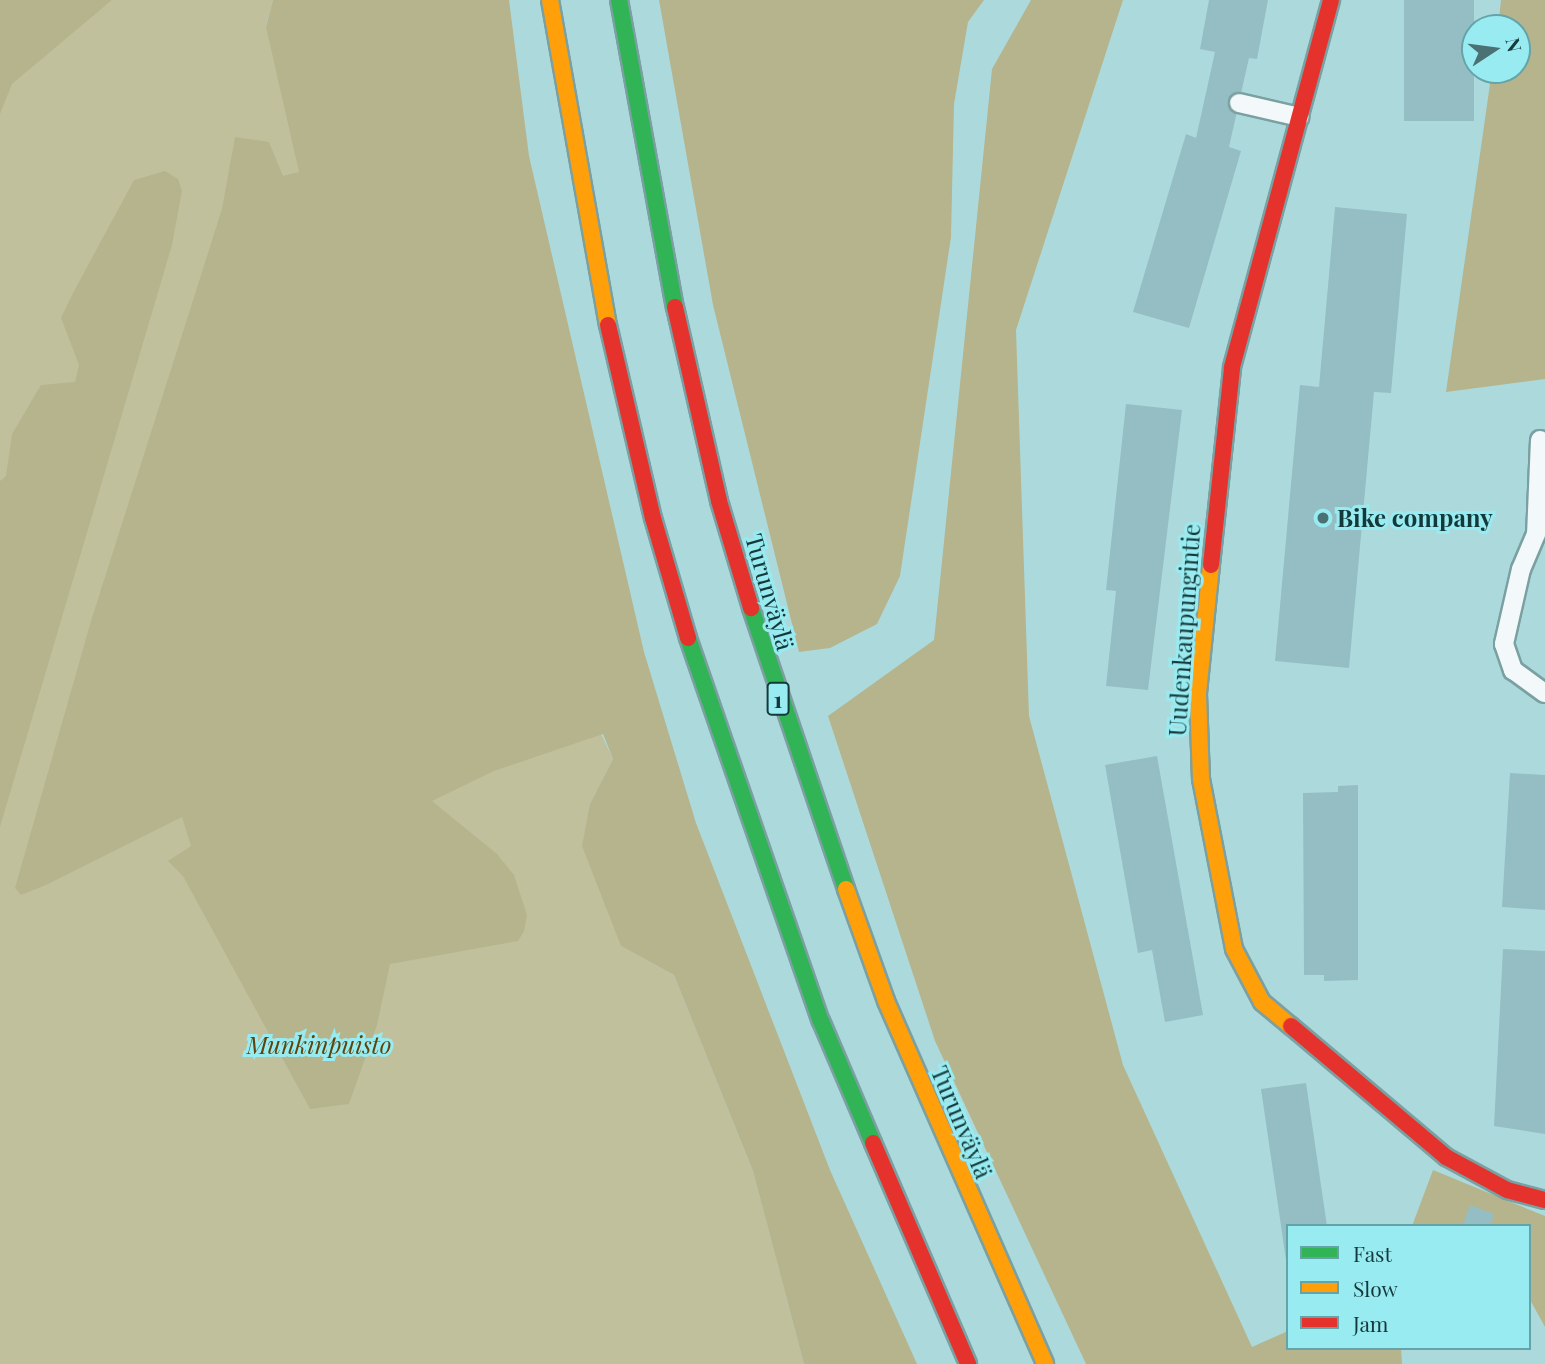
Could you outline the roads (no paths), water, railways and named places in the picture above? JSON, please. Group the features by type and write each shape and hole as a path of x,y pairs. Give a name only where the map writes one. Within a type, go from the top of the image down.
{"main road":[{"path":"550,0 572,150 613,349 708,707 821,1021 968,1364"},
{"name":"Turunväylä","path":"619,0 680,335 719,501 774,687 886,1001 1045,1364"},
{"name":"Uudenkaupungintie","path":"1331,0 1234,354 1198,694 1201,779 1229,930 1242,971 1262,1002 1357,1087 1476,1176 1545,1200"}],"lane":[{"path":"1239,103 1298,117"},
{"path":"1540,440 1536,534 1521,569 1504,644 1513,670 1545,694"}],"place":[{"name":"Bike company","path":"1323,518"}],"park label":[{"name":"Munkinpuisto","path":"319,1045"}]}
